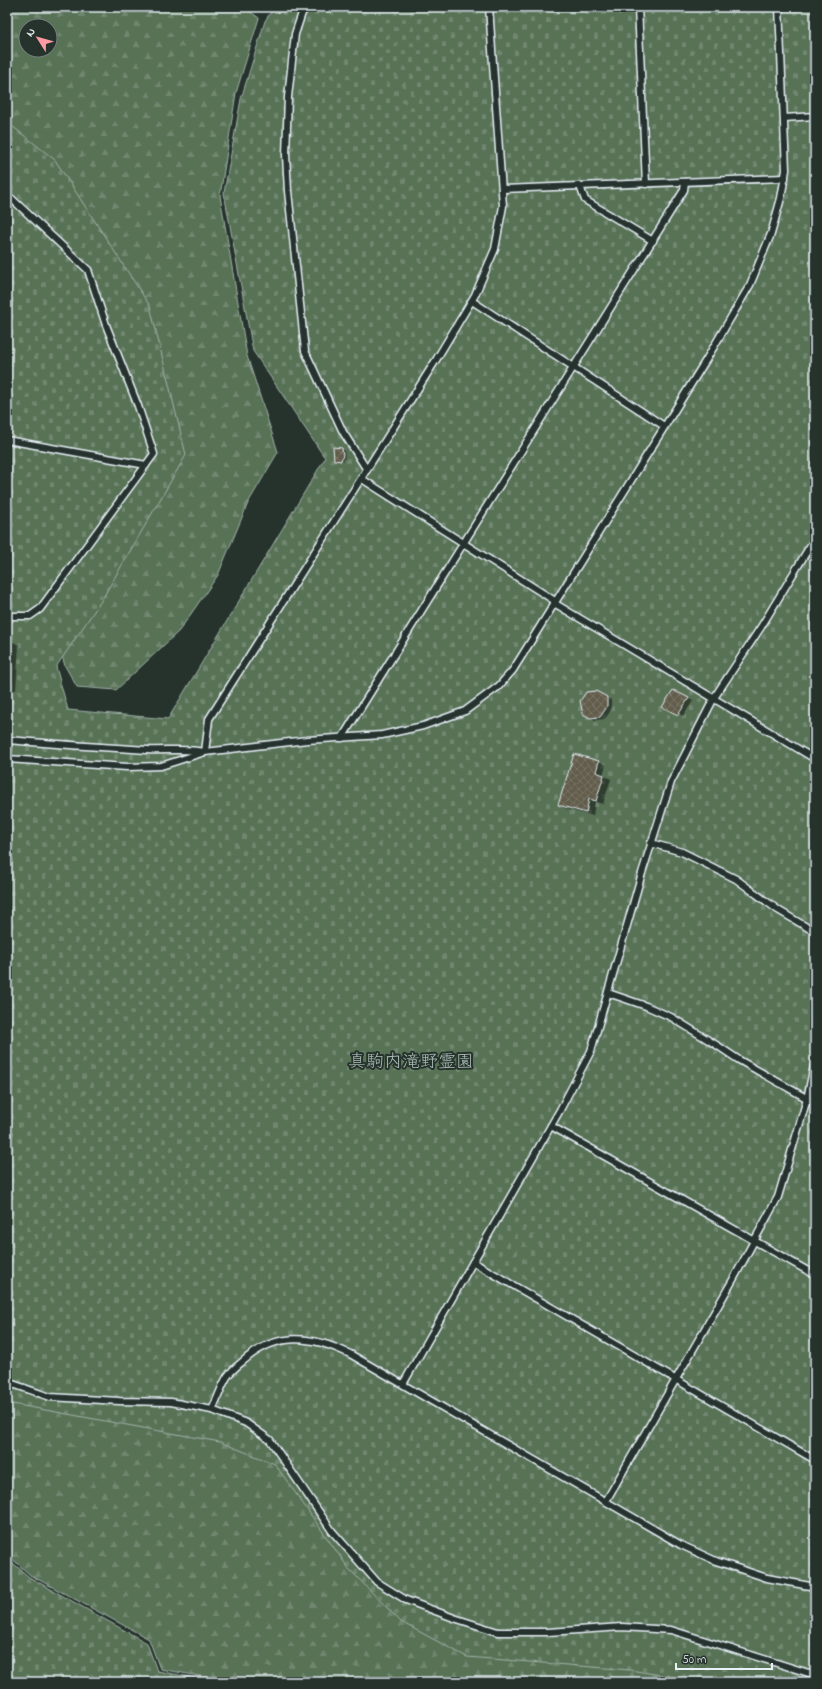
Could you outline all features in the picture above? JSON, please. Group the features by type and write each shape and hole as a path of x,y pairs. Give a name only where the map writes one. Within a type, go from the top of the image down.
{"lane":[{"path":"307,7 302,13 295,34 288,96 286,154 288,191 305,351 343,432 367,470"},
{"path":"205,752 209,718 362,479 472,301 495,249 503,206 489,7"},
{"path":"638,7 646,184"},
{"path":"7,759 134,767 161,766 205,752 382,735 416,728 465,710 499,686 513,670 706,360 750,285 771,234 781,198 786,170 779,7"},
{"path":"784,118 815,116"},
{"path":"502,189 785,178"},
{"path":"342,738 653,241 684,190 685,182"},
{"path":"580,186 585,200 653,241"},
{"path":"7,194 10,199 88,270 106,325 138,406 154,454 40,609 30,616 7,616"},
{"path":"472,301 664,426"},
{"path":"7,440 146,465"},
{"path":"362,479 555,602 815,760"},
{"path":"403,1384 551,1126 591,1052 651,843 671,782 714,698 761,627 815,538"},
{"path":"808,550 815,555"},
{"path":"7,740 160,751 196,750 205,752"},
{"path":"651,843 682,852 736,879 778,910 815,932"},
{"path":"608,993 646,1006 671,1017 739,1060 815,1103"},
{"path":"606,1501 756,1241 778,1198 807,1099 815,1061"},
{"path":"551,1126 815,1275"},
{"path":"473,1262 815,1460"},
{"path":"212,1410 228,1376 248,1356 271,1342 301,1339 329,1344 403,1384 681,1545 716,1561 767,1578 815,1587"},
{"path":"7,1382 50,1397 171,1402 212,1410 246,1423 270,1440 332,1531 377,1582 406,1600 454,1618 498,1632 548,1632 622,1627 671,1630 815,1675"}],"green space":[{"path":"7,7 244,7 259,18 236,93 220,196 247,356 278,452 248,503 218,575 179,631 116,690 77,687 65,666 60,648 7,176"},
{"name":"真駒内滝野霊園","path":"274,7 815,7 815,1682 704,1682 630,1670 467,1657 401,1622 349,1569 275,1464 220,1442 7,1403 7,122 55,160 150,306 186,455 101,601 56,667 68,710 168,719 325,458 253,351 224,193 241,99 265,21"},
{"path":"7,840 814,1682 233,1682 160,1669 149,1639 30,1575 7,1554"},
{"path":"7,1558 29,1577 147,1643 157,1671 218,1682 7,1682"}],"building":[{"path":"333,447 342,448 343,455 341,461 334,460"},
{"path":"7,638 10,638 7,684"},
{"path":"673,690 689,698 678,715 662,707"},
{"path":"596,691 607,697 607,707 600,717 590,718 583,714 580,701 586,692"},
{"path":"574,754 599,761 596,772 604,775 596,801 589,799 586,813 558,805"}]}
